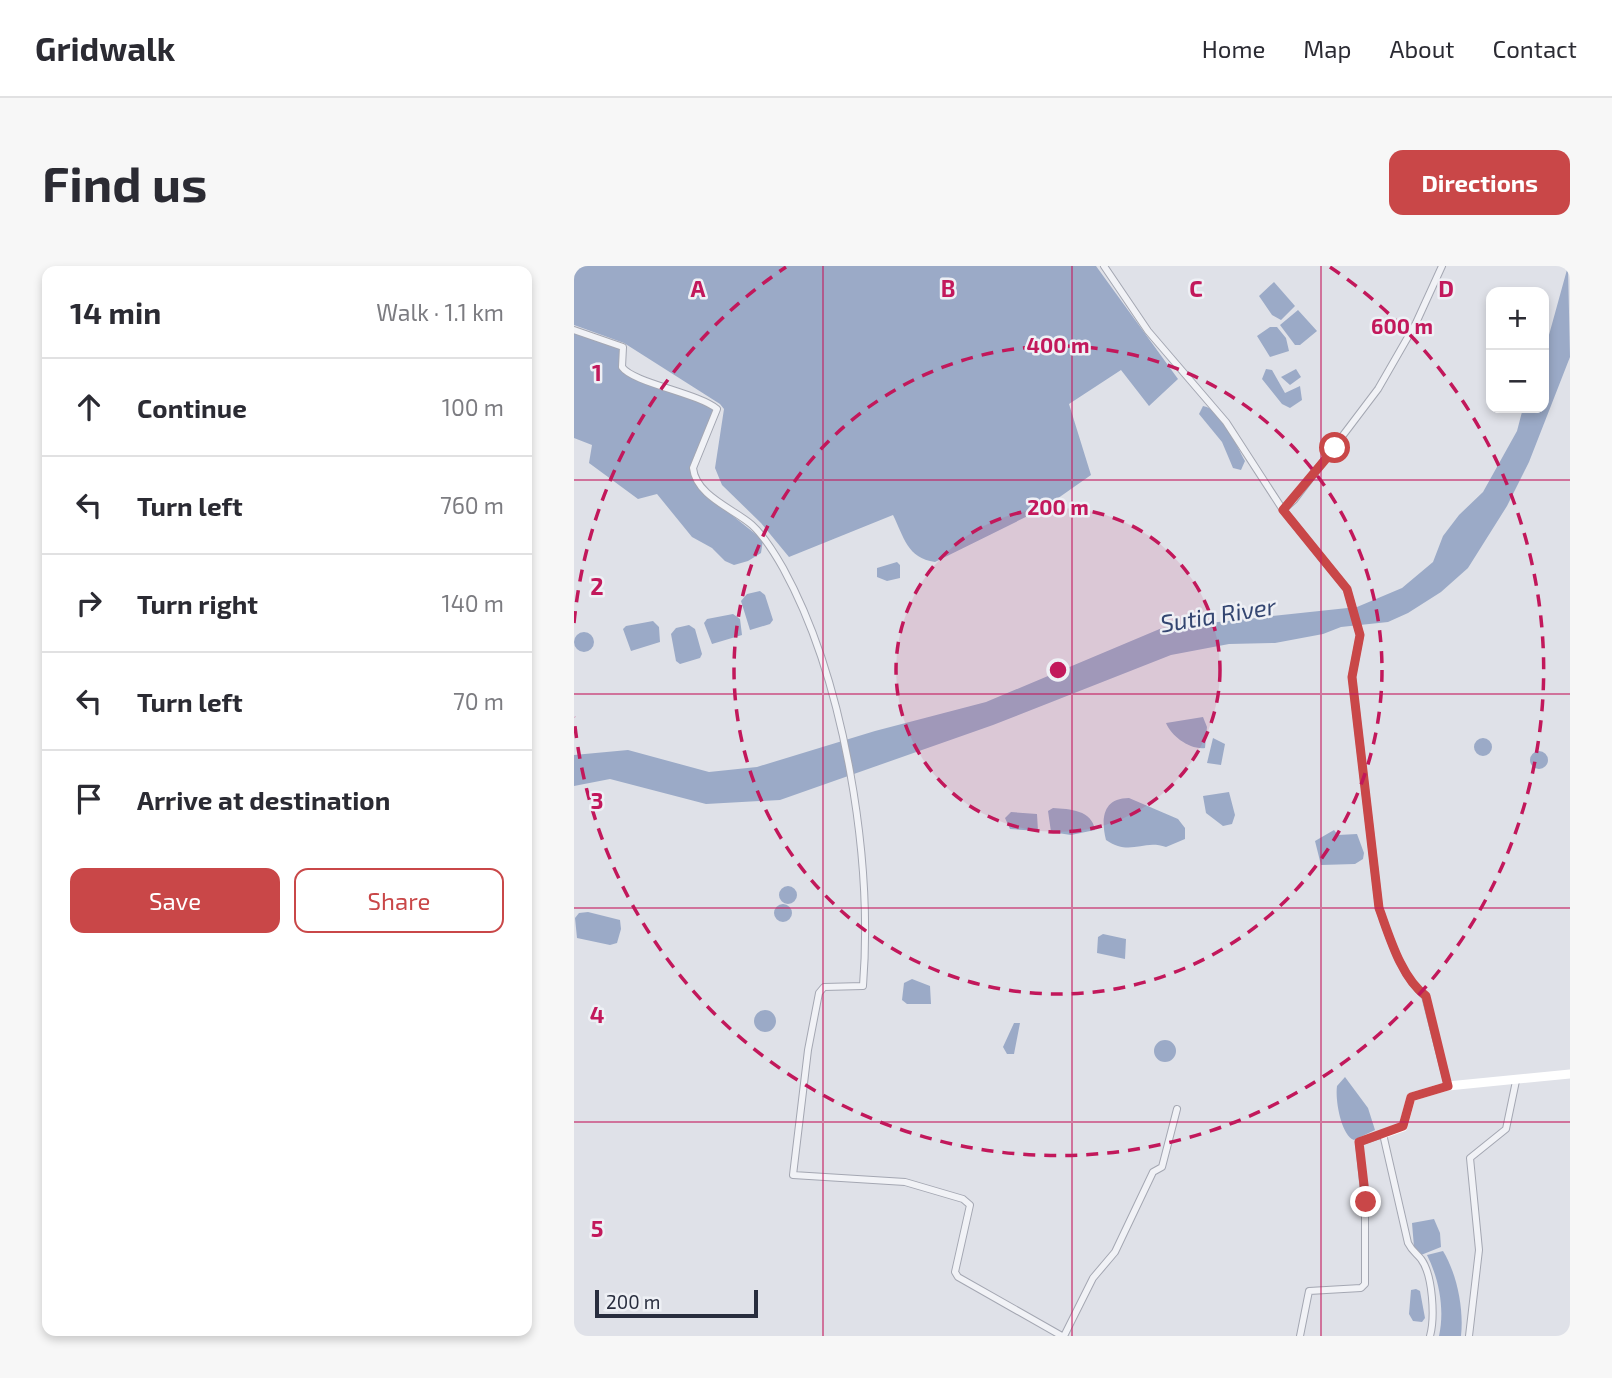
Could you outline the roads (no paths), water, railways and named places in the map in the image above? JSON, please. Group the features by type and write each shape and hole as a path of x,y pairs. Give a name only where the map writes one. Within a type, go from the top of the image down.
{"street":[{"path":"1104,266 1172,363 1226,422 1283,510 1353,600 1360,635 1352,677 1379,908 1415,987 1426,996 1448,1086"},
{"path":"1283,510 1294,500 1378,389 1416,323 1442,266"},
{"path":"574,330 623,347 622,368 628,374 661,384 718,409 693,468 694,475 724,507 751,524 783,569 824,663 836,709 852,790 866,916 863,986 824,987 819,993 791,1171 793,1175 805,1178 905,1182 963,1199 970,1205 955,1272 958,1277 1063,1336 1093,1278 1115,1252 1153,1172 1162,1167 1177,1109"},
{"path":"1300,1336 1309,1291 1361,1287 1365,1284 1366,1202 1359,1142 1403,1126 1411,1097 1448,1086 1570,1074"},
{"path":"1469,1336 1479,1250 1470,1158 1506,1129 1516,1081"},
{"path":"1383,1134 1408,1243 1413,1255 1422,1261 1431,1291 1430,1336"}],"water":[{"path":"574,266 1096,266 1178,379 1149,406 1121,370 1069,404 1091,475 1044,508 935,562 912,551 893,515 789,557 761,523 722,485 715,468 724,409 624,343 574,325"},
{"path":"1568,266 1570,357 1549,411 1549,350 1549,335"},
{"path":"1274,282 1295,306 1281,320 1272,315 1259,296"},
{"path":"1298,310 1317,331 1300,345 1295,345 1280,325"},
{"path":"1270,327 1277,327 1286,338 1289,351 1270,357 1257,336"},
{"path":"574,332 619,347 619,369 625,373 714,408 691,472 723,508 763,540 761,553 734,565 725,561 712,548 692,537 657,494 638,499 589,463 592,445 574,438"},
{"path":"1266,369 1272,370 1285,393 1300,386 1302,400 1290,408 1282,404 1262,379"},
{"path":"1296,369 1301,377 1290,385 1281,377"},
{"path":"1203,406 1217,414 1228,429 1245,461 1241,470 1233,468 1222,442 1199,414"},
{"path":"1522,413 1548,413 1529,462 1507,506 1468,568 1441,592 1388,622 1341,627 1323,634 1275,643 1229,644 1171,655 993,725 780,800 706,804 610,779 574,786 574,755 628,750 709,772 757,767 875,731 986,702 1162,628 1357,607 1402,588 1433,562 1443,536 1459,515 1483,492 1517,431"},
{"path":"897,562 900,565 900,578 887,581 877,577 877,568"},
{"path":"760,591 765,595 773,620 770,624 750,630 741,601 747,594"},
{"path":"733,614 740,619 742,635 712,644 704,623 707,619"},
{"path":"653,621 659,627 660,642 631,651 623,629 626,626"},
{"path":"689,625 695,629 702,654 700,658 680,664 676,661 671,634 676,628"},
{"path":"584,632 591,635 594,642 591,649 584,652 577,649 574,642 577,635"},
{"path":"1203,717 1207,727 1205,748 1193,747 1182,741 1172,733 1166,723"},
{"path":"1213,738 1225,744 1221,765 1207,763"},
{"path":"1479,738 1487,738 1492,747 1490,754 1479,756 1474,751 1474,743"},
{"path":"1539,751 1545,754 1548,760 1545,766 1539,769 1533,766 1530,760 1533,754"},
{"path":"1229,792 1235,815 1232,824 1223,826 1206,813 1203,796"},
{"path":"1129,798 1178,819 1185,828 1185,839 1166,847 1150,845 1130,848 1106,840 1104,818 1109,806 1120,799"},
{"path":"1053,808 1073,810 1085,815 1090,818 1095,830 1071,835 1051,832 1048,811"},
{"path":"1011,812 1037,814 1038,831 1010,829 1005,818"},
{"path":"1334,830 1338,835 1357,834 1364,853 1363,859 1355,864 1321,865 1315,841"},
{"path":"788,886 794,889 797,895 794,901 788,904 782,901 779,895 782,889"},
{"path":"783,904 789,907 792,913 789,919 783,922 777,919 774,913 777,907"},
{"path":"588,912 620,920 621,929 617,943 610,945 577,938 575,918 579,913"},
{"path":"1103,934 1126,939 1125,959 1097,953 1098,937"},
{"path":"912,979 930,986 931,1004 907,1004 902,1000 904,983"},
{"path":"765,1010 773,1013 776,1021 773,1029 765,1032 757,1029 754,1021 757,1013"},
{"path":"1014,1023 1020,1023 1014,1054 1007,1054 1003,1047"},
{"path":"1165,1040 1173,1043 1176,1051 1173,1059 1165,1062 1157,1059 1154,1051 1157,1043"},
{"path":"1345,1077 1368,1108 1375,1130 1354,1140 1349,1137 1342,1124 1338,1108 1337,1086"},
{"path":"1434,1219 1440,1233 1441,1247 1421,1255 1414,1247 1412,1223"},
{"path":"1443,1251 1458,1292 1461,1336 1439,1336 1440,1294 1427,1255"},
{"path":"1411,1290 1420,1291 1425,1318 1422,1322 1413,1321 1409,1314"}],"water label":[{"name":"Sutia River","path":"1218,614"}]}
